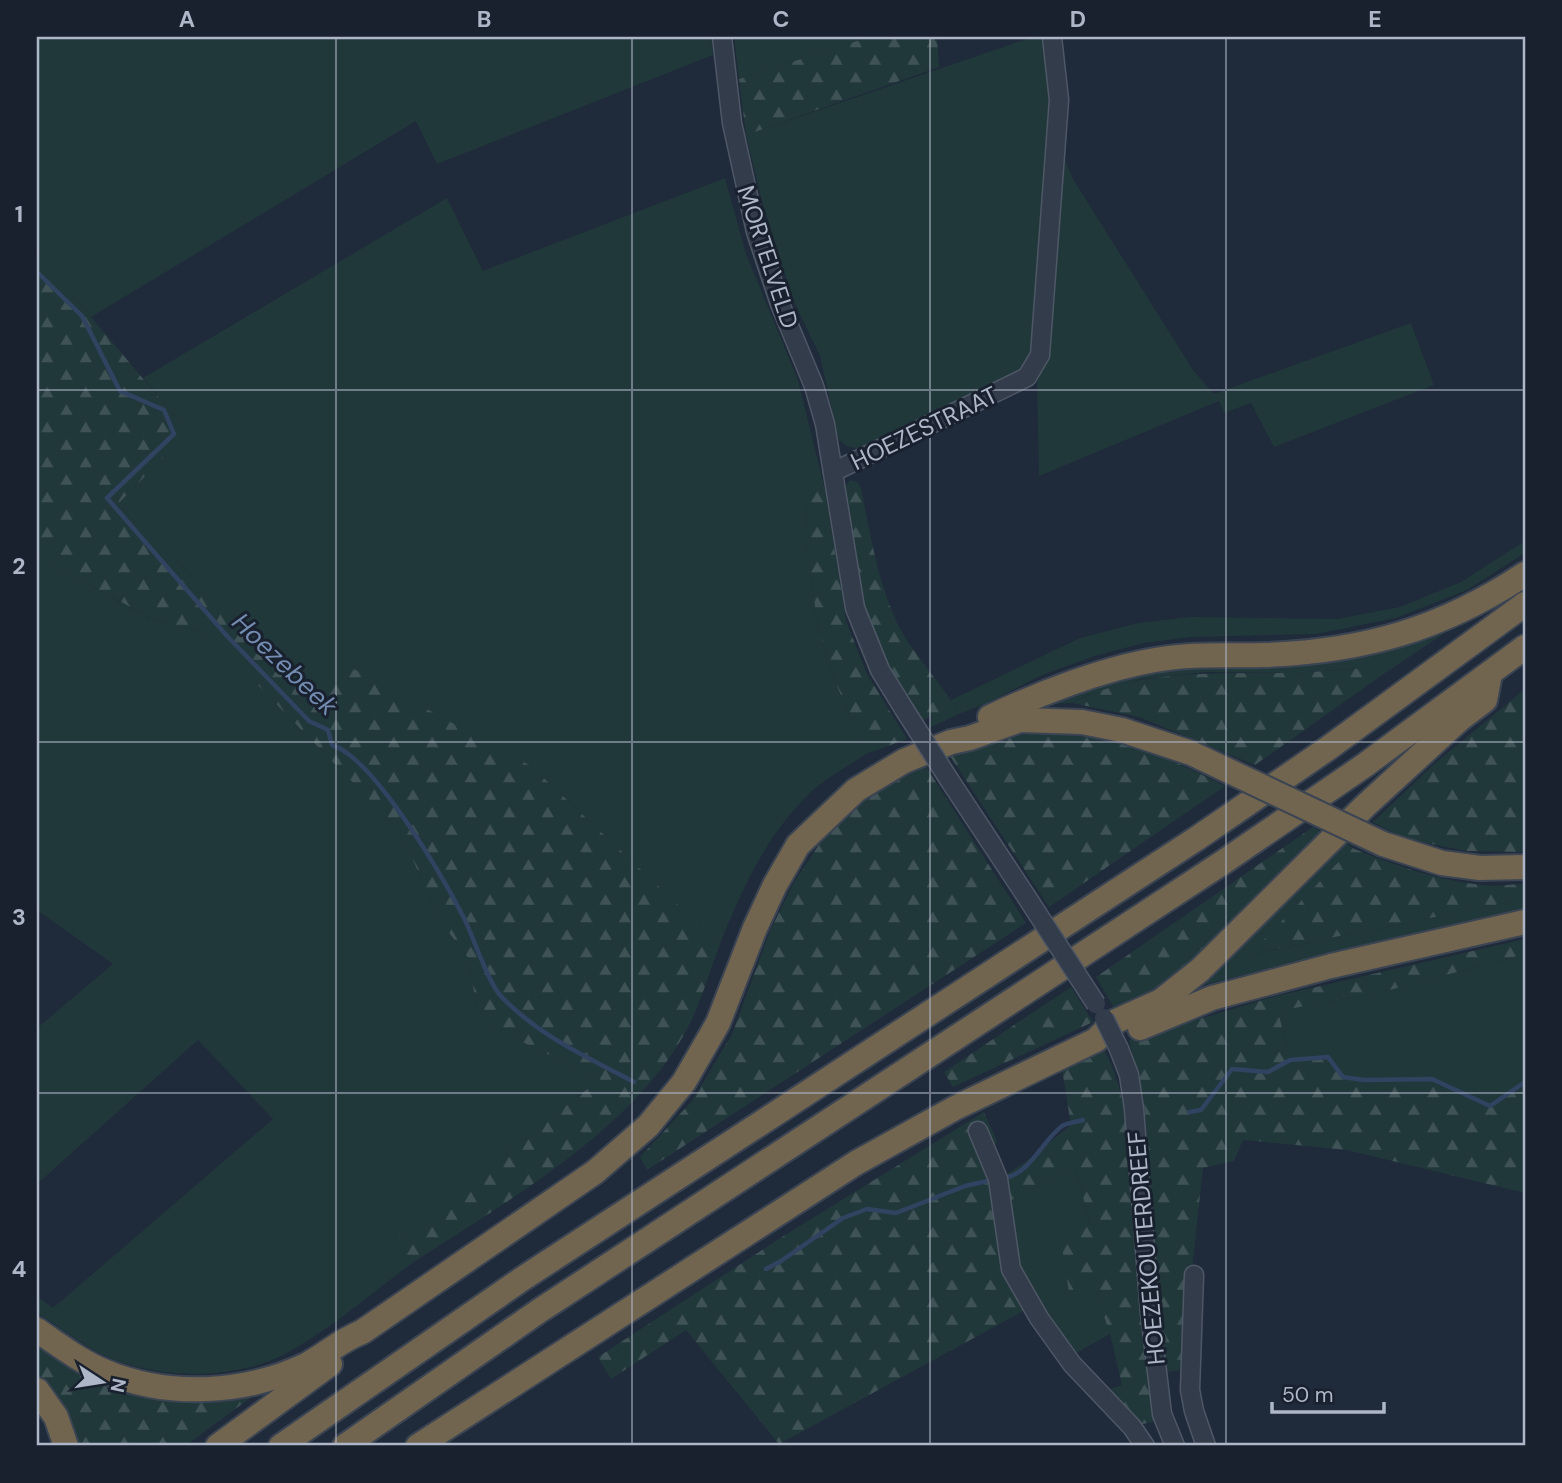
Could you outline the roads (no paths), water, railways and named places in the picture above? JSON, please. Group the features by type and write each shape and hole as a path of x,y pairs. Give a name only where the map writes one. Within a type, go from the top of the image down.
{"highway":[{"path":"951,742 966,728 1016,705 1111,670 1196,654 1266,654 1339,649 1386,639 1440,620 1487,599 1525,574"},
{"path":"281,1446 525,1277 1206,832 1327,749 1525,604"},
{"path":"345,1446 551,1304 1222,863 1365,765 1525,647"},
{"path":"418,1446 856,1163 1099,1021 1114,1022 1161,1001 1200,970 1364,806 1460,719 1485,701 1490,674"},
{"path":"37,1330 104,1371 149,1385 197,1390 229,1387 272,1377 306,1364 362,1332 595,1172 648,1126 684,1082 718,1023 755,928 798,845 856,790 904,761 951,742 1020,720 1082,722 1122,730 1191,753 1383,844 1442,863 1480,868 1525,867"},
{"path":"1099,1021 1118,1037 1225,994 1331,966 1525,922"},
{"path":"218,1446 355,1346 362,1332"},
{"path":"37,1390 56,1417 66,1446"},
{"path":"446,1446 479,1407"}],"street":[{"name":"MORTELVELD","path":"722,37 732,123 755,232 780,304 814,386 825,424 833,472"},
{"name":"HOEZESTRAAT","path":"1052,37 1059,100 1040,355 1027,377 833,472 855,608 880,670 1082,980 1099,1021 1119,1049"},
{"name":"HOEZEKOUTERDREEF","path":"1119,1049 1129,1075 1135,1109 1150,1313 1162,1414 1175,1446"},
{"path":"978,1131 998,1179 1011,1269 1039,1318 1072,1364 1132,1427 1145,1446"},
{"name":"HOEZEKOUTERDREEF","path":"1194,1275 1190,1390 1206,1446"}],"waterway":[{"name":"Hoezebeek","path":"37,272 82,316 120,391 164,410 174,434 107,498 227,636 309,721 328,730 332,745 349,754 387,795 454,899 500,995 546,1034 634,1082"},
{"name":"Hoezebeek","path":"1189,1112 1201,1110 1232,1069 1268,1072 1290,1060 1328,1057 1343,1077 1364,1080 1432,1079 1490,1106 1525,1082"},
{"name":"Hoezebeek","path":"1004,1178 1029,1164 1062,1126 1083,1120"},
{"name":"Hoezebeek","path":"766,1269 843,1218 867,1209 896,1213 965,1186 992,1180"}]}
